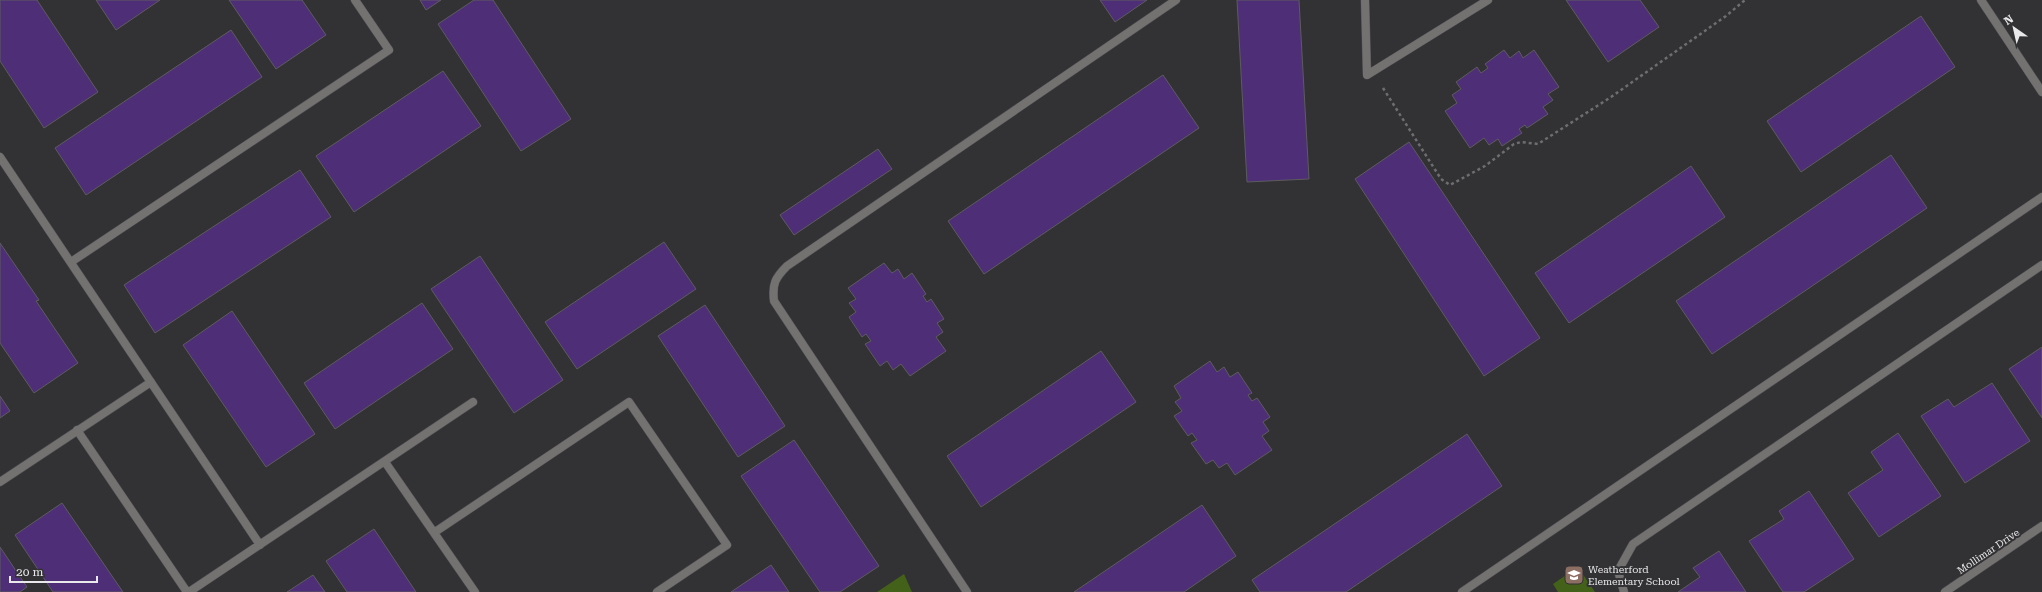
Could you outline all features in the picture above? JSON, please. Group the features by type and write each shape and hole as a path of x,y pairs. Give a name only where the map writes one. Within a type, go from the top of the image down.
{"street":[{"path":"71,262 389,50 355,0"},
{"path":"967,592 774,301 772,287 779,274 787,266 1176,0"},
{"path":"1365,0 1367,75 1488,0"},
{"path":"1981,0 2042,92"},
{"path":"0,156 260,545"},
{"path":"1462,592 2042,197"},
{"path":"1624,592 1618,571 1633,544 2042,265"},
{"path":"0,482 151,382"},
{"path":"77,430 188,592 473,402"},
{"path":"435,532 629,402 728,545 657,592"},
{"path":"385,462 435,532 475,592"},
{"name":"Mollimar Drive","path":"1945,592 2042,526"}],"path":[{"path":"1373,72 1441,179 1450,185 1485,166 1514,144 1521,142 1538,144 1611,97 1726,16 1745,0"}],"green space":[{"name":"Weatherford Elementary School","path":"1578,567 1595,592 1558,592 1553,584"},
{"path":"904,574 912,592 877,592"}],"building":[{"path":"0,0 37,0 98,92 44,128 0,61"},
{"path":"96,0 160,0 116,30"},
{"path":"229,0 302,0 326,35 276,69"},
{"path":"420,0 441,0 426,10"},
{"path":"474,0 493,0 571,119 521,151 438,24"},
{"path":"1100,0 1147,0 1115,22"},
{"path":"1237,0 1299,0 1309,179 1247,182"},
{"path":"1566,0 1640,0 1659,27 1608,62"},
{"path":"1921,16 1955,67 1801,172 1767,121"},
{"path":"231,30 262,77 86,195 55,148"},
{"path":"1504,50 1510,58 1519,51 1523,58 1534,50 1559,87 1548,94 1553,100 1543,107 1548,114 1527,128 1525,125 1519,129 1522,133 1502,146 1498,139 1489,145 1484,138 1470,148 1445,111 1457,103 1452,95 1461,89 1456,82 1477,67 1481,73 1488,68 1485,64"},
{"path":"443,71 481,126 354,212 316,156"},
{"path":"1163,75 1199,128 984,274 948,221"},
{"path":"1409,142 1540,338 1484,376 1355,179"},
{"path":"878,149 892,169 794,235 780,215"},
{"path":"1891,155 1927,208 1712,354 1676,301"},
{"path":"1691,166 1725,217 1569,323 1535,273"},
{"path":"300,170 331,217 155,333 124,285"},
{"path":"664,242 696,289 577,369 545,322"},
{"path":"0,243 39,300 36,301 78,363 34,393 0,343"},
{"path":"480,256 563,380 514,413 431,289"},
{"path":"884,263 892,273 898,269 904,279 912,273 926,294 923,296 927,302 931,299 944,319 937,323 943,332 936,337 946,351 910,376 901,364 893,370 887,361 880,366 865,344 871,341 866,334 862,337 849,317 856,312 849,303 856,299 848,288"},
{"path":"422,303 453,349 335,429 304,383"},
{"path":"705,305 785,426 738,457 658,336"},
{"path":"232,311 315,434 266,467 183,345"},
{"path":"2042,347 2042,418 2009,369"},
{"path":"1101,351 1136,402 981,507 947,456"},
{"path":"1210,361 1217,372 1224,367 1230,377 1238,372 1252,393 1248,395 1252,401 1257,398 1270,417 1263,422 1269,431 1262,436 1272,450 1235,475 1227,463 1219,468 1213,460 1206,464 1191,443 1197,440 1192,433 1188,436 1174,416 1182,411 1175,402 1181,398 1174,386"},
{"path":"1992,383 2030,441 1965,483 1921,416 1948,399 1954,407"},
{"path":"0,396 10,411 0,418"},
{"path":"1898,433 1941,496 1879,537 1848,493 1883,470 1871,452"},
{"path":"1467,434 1502,486 1346,592 1260,592 1252,580"},
{"path":"794,440 879,566 840,592 820,592 741,476"},
{"path":"1809,491 1854,559 1804,592 1783,592 1749,541 1784,519 1779,511"},
{"path":"62,503 123,592 53,592 15,535"},
{"path":"1202,505 1236,556 1184,592 1074,592"},
{"path":"374,529 416,592 347,592 326,561"},
{"path":"0,547 27,587 20,592 0,592"},
{"path":"1719,551 1746,592 1678,592 1700,577 1693,568"},
{"path":"771,565 789,592 731,592"},
{"path":"313,575 325,592 287,592"}],"place":[{"name":"Weatherford Elementary School","path":"1574,575"}]}
